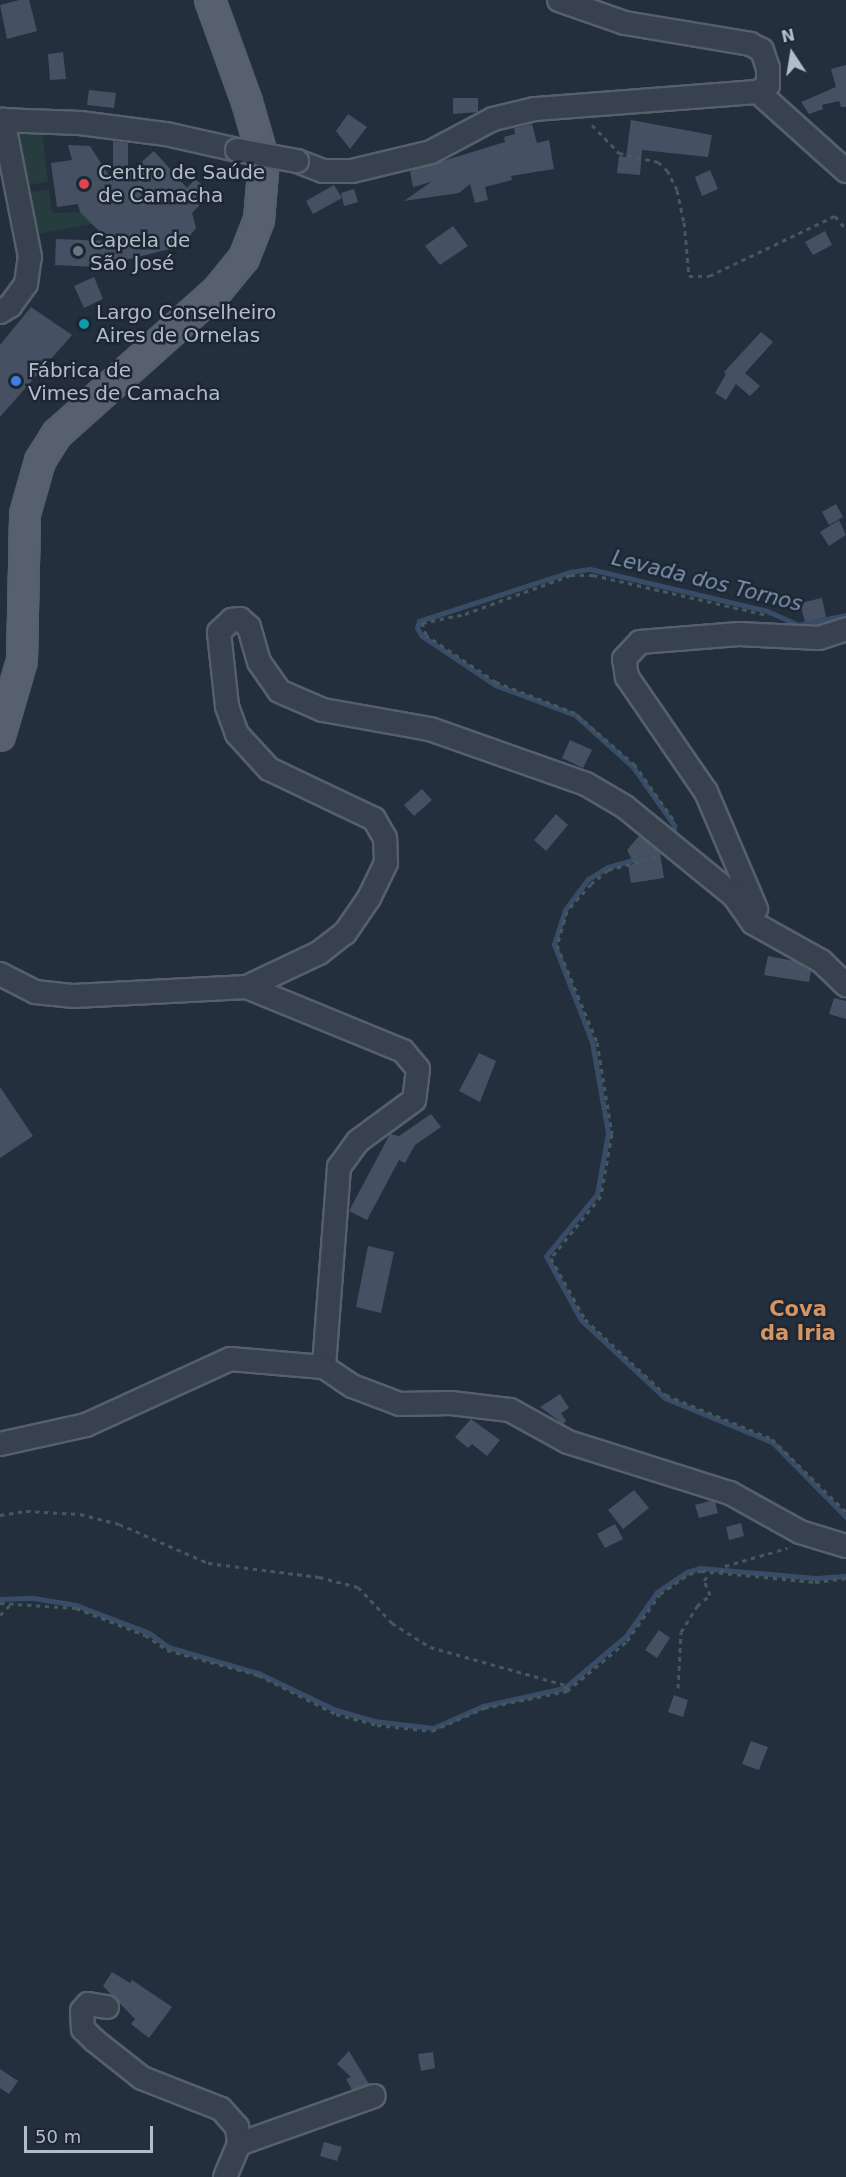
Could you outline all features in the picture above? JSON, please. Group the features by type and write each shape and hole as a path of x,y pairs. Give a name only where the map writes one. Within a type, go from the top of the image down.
{"main road":[{"path":"0,736 22,661 25,514 40,461 57,434 217,291 244,258 259,220 264,161 247,102 210,0"}],"street":[{"path":"0,312 10,306 26,284 30,258 2,120 90,124 166,134 297,161 323,171 364,169 430,152 493,119 568,104 758,92 768,85 768,68 762,50 750,44 625,23 559,0"},
{"path":"758,92 846,171"},
{"path":"0,974 35,992 74,996 248,987 319,953 345,933 369,898 386,863 385,838 374,819 269,770 237,734 227,706 219,632 232,620 240,619 249,627 259,662 279,691 323,710 430,729 576,780 625,807 675,851 734,896 748,919 821,961 846,985"},
{"path":"759,925 760,916 750,901 706,792 627,677 624,659 640,642 739,634 819,638 846,629"},
{"path":"248,987 403,1051 418,1069 414,1100 358,1141 339,1167 324,1367"},
{"path":"0,1444 86,1425 230,1359 324,1367 352,1386 399,1404 451,1403 510,1410 568,1442 730,1493 800,1532 846,1546"},
{"path":"107,2007 88,2004 81,2011 83,2029 88,2035 142,2078 231,2116 237,2127 239,2144 225,2177"},
{"path":"239,2144 374,2096"}],"path":[{"path":"568,104 619,153 658,162 667,170 677,190 684,222 689,276 709,276 835,216 846,229"},
{"path":"768,615 593,575 571,575 465,614 422,623 426,635 496,682 575,713 635,765 677,825 675,851 608,870 567,911 557,945 597,1042 612,1134 601,1196 551,1258 585,1319 666,1395 772,1439 846,1512"},
{"path":"0,1515 80,1514 120,1524 208,1563 319,1577 358,1587 392,1623 430,1647 565,1686 567,1691"},
{"path":"0,1603 76,1608 145,1635 167,1650 258,1675 336,1714 377,1725 432,1731 484,1708 567,1691 627,1641 660,1594 674,1581 701,1571 721,1571 787,1548 800,1532"},
{"path":"721,1571 815,1582 846,1578"},
{"path":"678,1688 681,1632 697,1606 710,1595 704,1580 712,1572"},
{"path":"0,1615 11,1604"}],"green space":[{"path":"18,127 42,128 48,182 26,185"},
{"path":"49,190 52,213 80,212 85,217 105,212 107,221 32,235 27,192"}],"building":[{"path":"29,0 37,31 7,39 0,5"},
{"path":"63,52 66,79 50,80 48,54"},
{"path":"846,65 846,107 841,107 839,101 822,105 823,109 809,114 801,102 836,87 831,69"},
{"path":"89,90 116,93 114,108 87,105"},
{"path":"453,98 478,98 478,112 453,114"},
{"path":"348,114 367,127 350,149 336,131"},
{"path":"631,120 712,135 708,157 642,150 640,175 617,173 619,156 626,157"},
{"path":"532,124 537,143 549,140 554,169 511,176 512,180 485,187 488,200 475,203 470,184 459,193 404,201 431,182 413,187 410,171 505,142 504,137 515,134 514,128"},
{"path":"113,141 128,143 128,174 154,151 187,188 195,179 211,193 192,213 196,228 185,242 169,245 170,249 97,267 55,265 56,239 109,241 80,212 78,204 57,207 51,163 72,160 68,145 90,146 113,182"},
{"path":"710,170 718,189 702,196 695,177"},
{"path":"334,185 342,198 313,214 306,201"},
{"path":"354,189 358,202 344,206 341,193"},
{"path":"453,226 468,246 440,265 425,246"},
{"path":"825,231 832,245 813,255 805,242"},
{"path":"94,277 103,299 84,308 74,286"},
{"name":"Fábrica de Vimes de Camacha","path":"31,307 72,335 0,417 0,345"},
{"path":"761,332 773,342 745,373 760,386 750,396 736,384 726,400 715,393 726,374 724,372"},
{"path":"836,504 843,517 829,525 822,512"},
{"path":"839,520 846,535 829,546 820,532"},
{"path":"822,598 826,617 805,622 800,603"},
{"path":"570,740 592,750 583,768 562,758"},
{"path":"422,789 432,800 414,816 404,805"},
{"path":"556,814 568,825 546,851 534,840"},
{"path":"639,836 660,853 664,878 631,883 628,865 634,864 627,850"},
{"path":"768,956 794,961 811,971 809,982 764,975"},
{"path":"834,998 846,1001 846,1019 829,1014"},
{"path":"479,1053 496,1061 480,1102 459,1091"},
{"path":"0,1087 33,1136 0,1158"},
{"path":"431,1114 441,1127 415,1145 405,1163 399,1160 367,1220 349,1211 390,1134 399,1136"},
{"path":"368,1246 394,1252 381,1313 356,1307"},
{"path":"560,1394 569,1408 561,1413 566,1421 563,1424 540,1407"},
{"path":"471,1419 500,1440 487,1456 472,1444 468,1448 455,1437"},
{"path":"634,1490 649,1508 623,1529 608,1510"},
{"path":"715,1502 718,1513 699,1518 695,1505"},
{"path":"741,1523 744,1536 729,1540 726,1527"},
{"path":"615,1524 623,1539 605,1548 597,1534"},
{"path":"659,1630 670,1638 657,1658 645,1650"},
{"path":"674,1695 688,1700 683,1717 668,1712"},
{"path":"751,1741 768,1747 759,1770 742,1764"},
{"path":"112,1972 130,1983 132,1980 172,2007 149,2038 131,2024 135,2019 103,1986"},
{"path":"349,2051 369,2084 352,2090 346,2079 351,2077 337,2064"},
{"path":"433,2052 435,2068 421,2071 418,2054"},
{"path":"0,2069 18,2081 9,2094 0,2088"},
{"path":"324,2142 342,2147 337,2161 320,2156"}],"waterway":[{"name":"Levada dos Tornos","path":"673,840 674,825 633,767 575,715 495,685 422,636 417,628 419,621 570,572 590,569 767,611 798,625 846,615"},
{"name":"Levada dos Tornos","path":"636,859 608,867 588,879 565,910 554,944 592,1042 608,1133 597,1194 546,1256 581,1320 665,1398 772,1442 846,1517"},
{"name":"Levada dos Tornos","path":"568,1685 626,1636 657,1592 687,1572 700,1568 816,1578 846,1576"},
{"name":"Levada dos Tornos","path":"0,1599 33,1598 76,1605 149,1633 168,1647 258,1673 336,1710 374,1721 433,1728 483,1706 564,1688"}],"place":[{"name":"Centro de Saúde de Camacha","path":"84,184"},
{"name":"Capela de São José","path":"78,251"},
{"name":"Largo Conselheiro Aires de Ornelas","path":"84,324"},
{"name":"Fábrica de Vimes de Camacha","path":"16,381"}],"district":[{"name":"Cova da Iria","path":"798,1321"}]}
